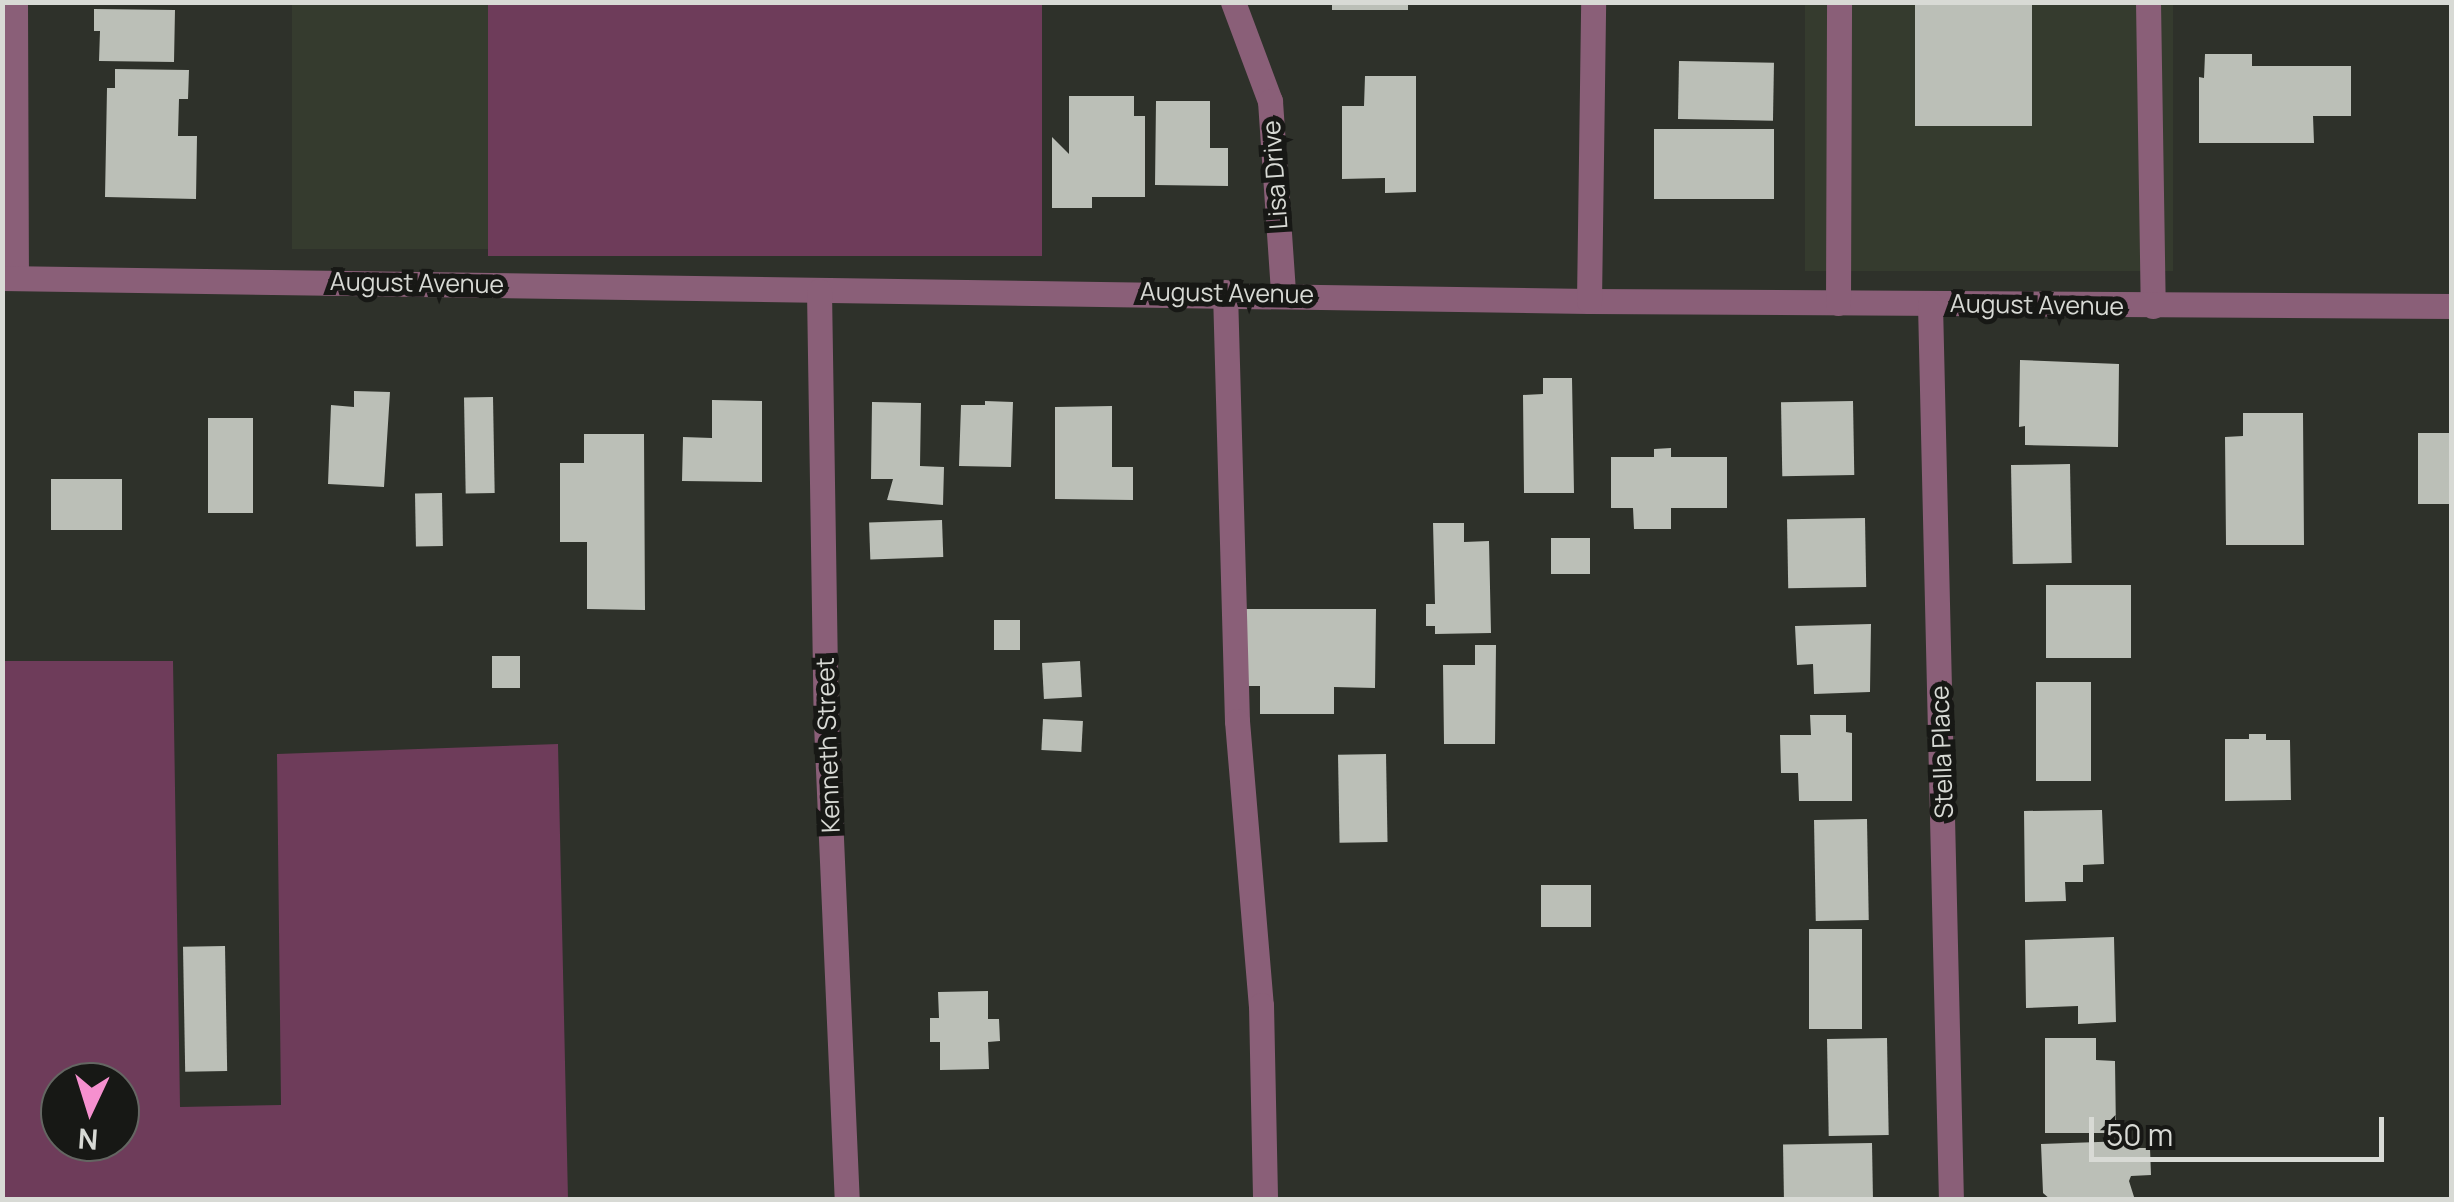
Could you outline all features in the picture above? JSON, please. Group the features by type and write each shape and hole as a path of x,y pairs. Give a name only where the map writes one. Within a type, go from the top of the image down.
{"street":[{"path":"9,278 16,2"},
{"name":"Lisa Drive","path":"1233,2 1270,101 1283,294"},
{"path":"1589,300 1593,2"},
{"path":"1838,303 1839,2"},
{"path":"2148,2 2153,306"},
{"name":"August Avenue","path":"9,278 1838,303 2452,306"},
{"name":"Kenneth Street","path":"820,291 826,724 846,1200"},
{"path":"1225,292 1236,721 1261,1005 1265,1200"},
{"name":"Stella Place","path":"1930,304 1951,1200"}],"shaded area":[{"path":"292,3 488,3 488,249 292,249"},
{"path":"488,3 1042,3 1042,256 488,256"},
{"path":"1805,3 2173,3 2173,271 1805,271"},
{"path":"3,661 173,661 180,1107 281,1105 277,754 558,744 568,1199 3,1199"}],"building":[{"path":"1332,2 1408,2 1408,10 1332,10"},
{"path":"1915,2 2032,2 2032,126 1915,126"},
{"path":"94,9 175,10 174,62 99,61 100,31 94,31"},
{"path":"2205,54 2252,54 2252,66 2351,66 2351,116 2313,116 2314,143 2199,143 2199,77 2204,78"},
{"path":"1679,61 1774,63 1773,121 1678,119"},
{"path":"115,69 189,70 188,99 179,99 178,136 197,136 196,199 105,197 107,88 115,88"},
{"path":"1365,76 1416,76 1416,192 1385,193 1385,178 1342,179 1342,106 1364,106"},
{"path":"1069,96 1134,96 1134,116 1145,116 1145,197 1092,197 1092,208 1052,208 1052,137 1069,154"},
{"path":"1156,101 1210,101 1210,148 1228,148 1228,186 1155,185"},
{"path":"1654,129 1774,129 1774,199 1654,199"},
{"path":"2020,360 2119,364 2118,447 2025,445 2025,426 2019,427"},
{"path":"1543,378 1572,378 1574,493 1524,493 1523,395 1543,394"},
{"path":"354,391 390,392 384,487 328,484 331,405 354,407"},
{"path":"493,397 495,493 466,493 464,398"},
{"path":"712,400 762,401 762,482 682,481 683,437 712,438"},
{"path":"985,401 1013,402 1011,467 959,466 961,405 985,405"},
{"path":"1853,401 1854,475 1782,476 1781,402"},
{"path":"872,402 921,403 920,466 944,467 943,505 887,500 893,479 871,479"},
{"path":"1112,406 1112,467 1133,467 1133,500 1055,499 1055,407"},
{"path":"2243,413 2303,413 2304,545 2226,545 2225,437 2243,436"},
{"path":"208,418 253,418 253,513 208,513"},
{"path":"2418,433 2452,433 2452,504 2418,504"},
{"path":"584,434 644,434 645,610 587,609 587,542 560,542 560,463 584,463"},
{"path":"1671,448 1671,457 1727,457 1727,508 1671,508 1671,529 1634,529 1633,508 1611,508 1611,457 1654,457 1654,449"},
{"path":"2070,464 2072,563 2013,564 2011,465"},
{"path":"51,479 122,479 122,530 51,530"},
{"path":"415,493 442,493 443,546 416,546"},
{"path":"1865,518 1866,587 1788,588 1787,519"},
{"path":"942,520 943,557 870,560 869,523"},
{"path":"1433,523 1464,523 1464,542 1489,541 1491,633 1435,634 1435,626 1426,626 1426,604 1435,604"},
{"path":"1551,538 1590,538 1590,574 1551,574"},
{"path":"2046,585 2131,585 2131,658 2046,658"},
{"path":"1244,609 1376,609 1375,688 1334,687 1334,714 1260,714 1260,686 1244,686"},
{"path":"994,620 1020,620 1020,650 994,650"},
{"path":"1871,624 1870,692 1814,694 1813,664 1797,665 1795,626"},
{"path":"1475,645 1496,645 1495,744 1444,744 1443,665 1475,665"},
{"path":"492,656 520,656 520,688 492,688"},
{"path":"1080,661 1082,697 1044,699 1042,663"},
{"path":"2036,682 2091,682 2091,781 2036,781"},
{"path":"1810,715 1846,715 1846,732 1852,733 1852,801 1799,801 1798,773 1781,773 1780,735 1811,735"},
{"path":"1043,719 1083,721 1081,752 1041,750"},
{"path":"2249,734 2266,734 2266,740 2290,740 2291,800 2225,801 2225,739 2249,739"},
{"path":"1386,754 1388,842 1340,843 1338,755"},
{"path":"2102,810 2104,864 2083,865 2083,882 2065,882 2066,901 2025,902 2024,811"},
{"path":"1867,819 1869,920 1816,921 1814,820"},
{"path":"1541,885 1591,885 1591,927 1541,927"},
{"path":"1809,929 1862,929 1862,1029 1809,1029"},
{"path":"2114,937 2116,1022 2078,1024 2078,1006 2026,1008 2025,940"},
{"path":"225,946 227,1071 185,1072 183,947"},
{"path":"988,991 988,1019 999,1019 1000,1041 988,1042 989,1069 940,1070 940,1042 930,1042 930,1018 939,1018 938,992"},
{"path":"1887,1038 1889,1135 1829,1136 1827,1039"},
{"path":"2045,1038 2096,1038 2096,1060 2115,1061 2116,1133 2045,1133"},
{"path":"2127,1141 2128,1148 2150,1148 2151,1175 2131,1176 2129,1181 2135,1200 2051,1200 2043,1193 2041,1144"},
{"path":"1872,1143 1873,1200 1784,1200 1783,1145"}]}
